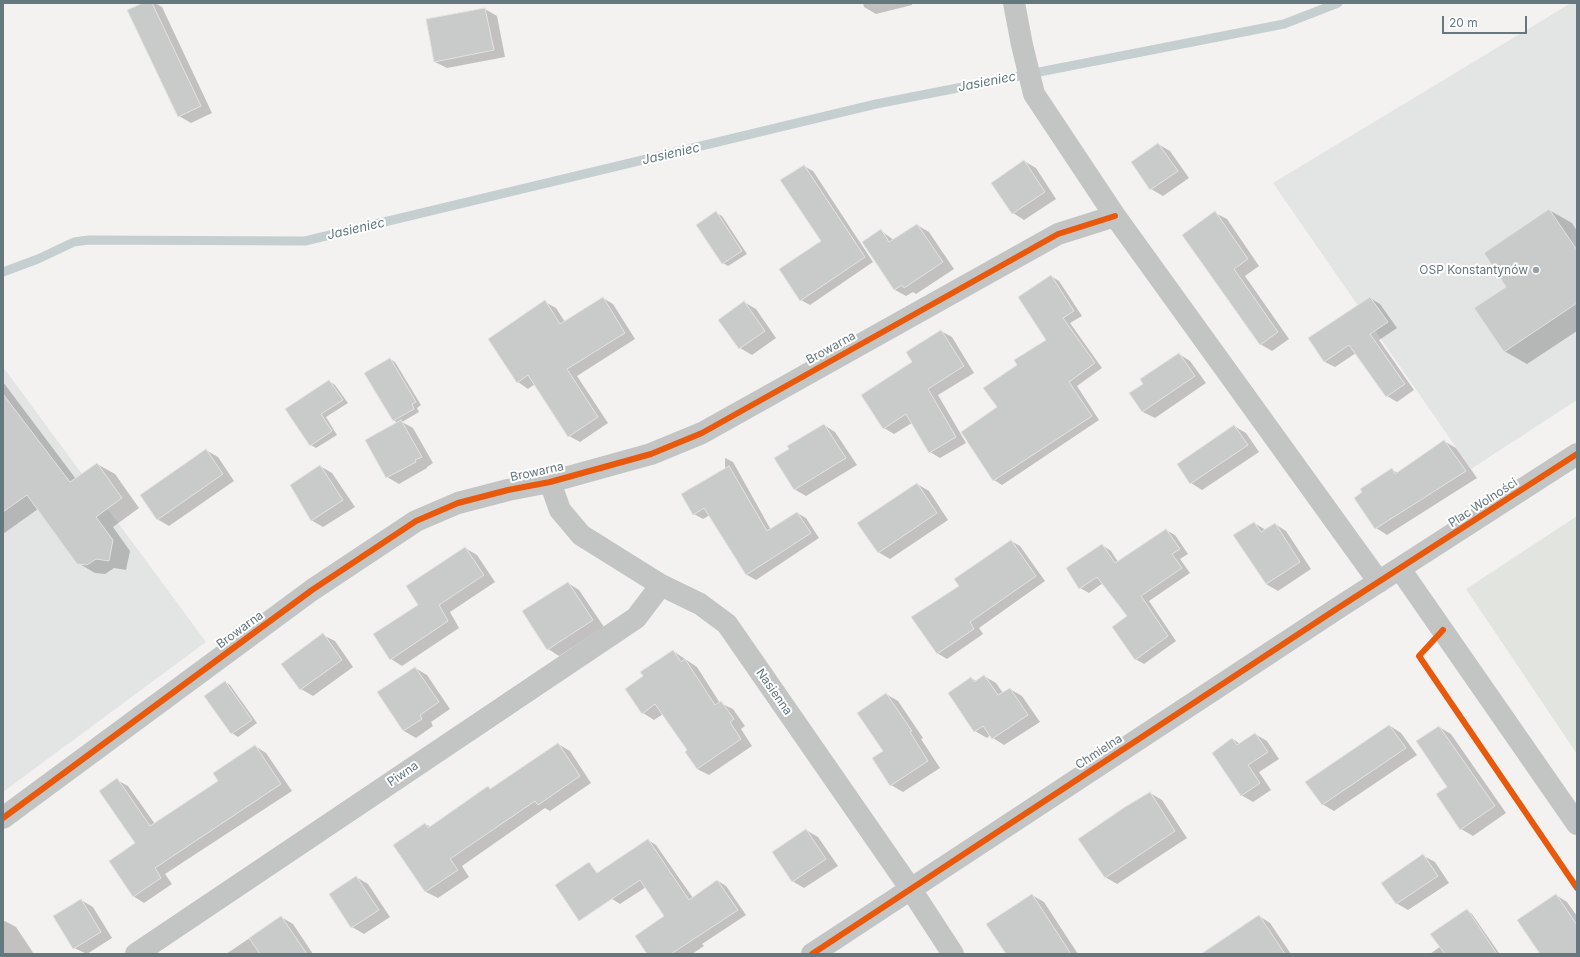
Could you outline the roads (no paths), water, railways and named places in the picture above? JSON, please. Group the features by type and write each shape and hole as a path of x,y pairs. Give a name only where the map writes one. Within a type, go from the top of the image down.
{"street":[{"path":"1014,3 1022,45 1034,94 1115,216 1379,582"},
{"name":"Browarna","path":"3,818 312,590 416,522 458,503 508,490 550,482 651,454 702,433 1058,234 1115,216"},
{"name":"Plac Wolności","path":"1400,569 1577,454"},
{"name":"Nasienna","path":"550,482 560,510 581,535 661,585 700,604 727,624 910,888 953,954"},
{"path":"1400,569 1577,824"},
{"name":"Chmielna","path":"812,954 910,888 1400,569"},
{"name":"Piwna","path":"136,954 636,618 661,585"}],"waterway":[{"name":"Jasieniec","path":"3,272 38,259 74,242 88,240 305,241 876,104 1284,24 1338,3"}],"place":[{"name":"OSP Konstantynów","path":"1536,270"}]}
